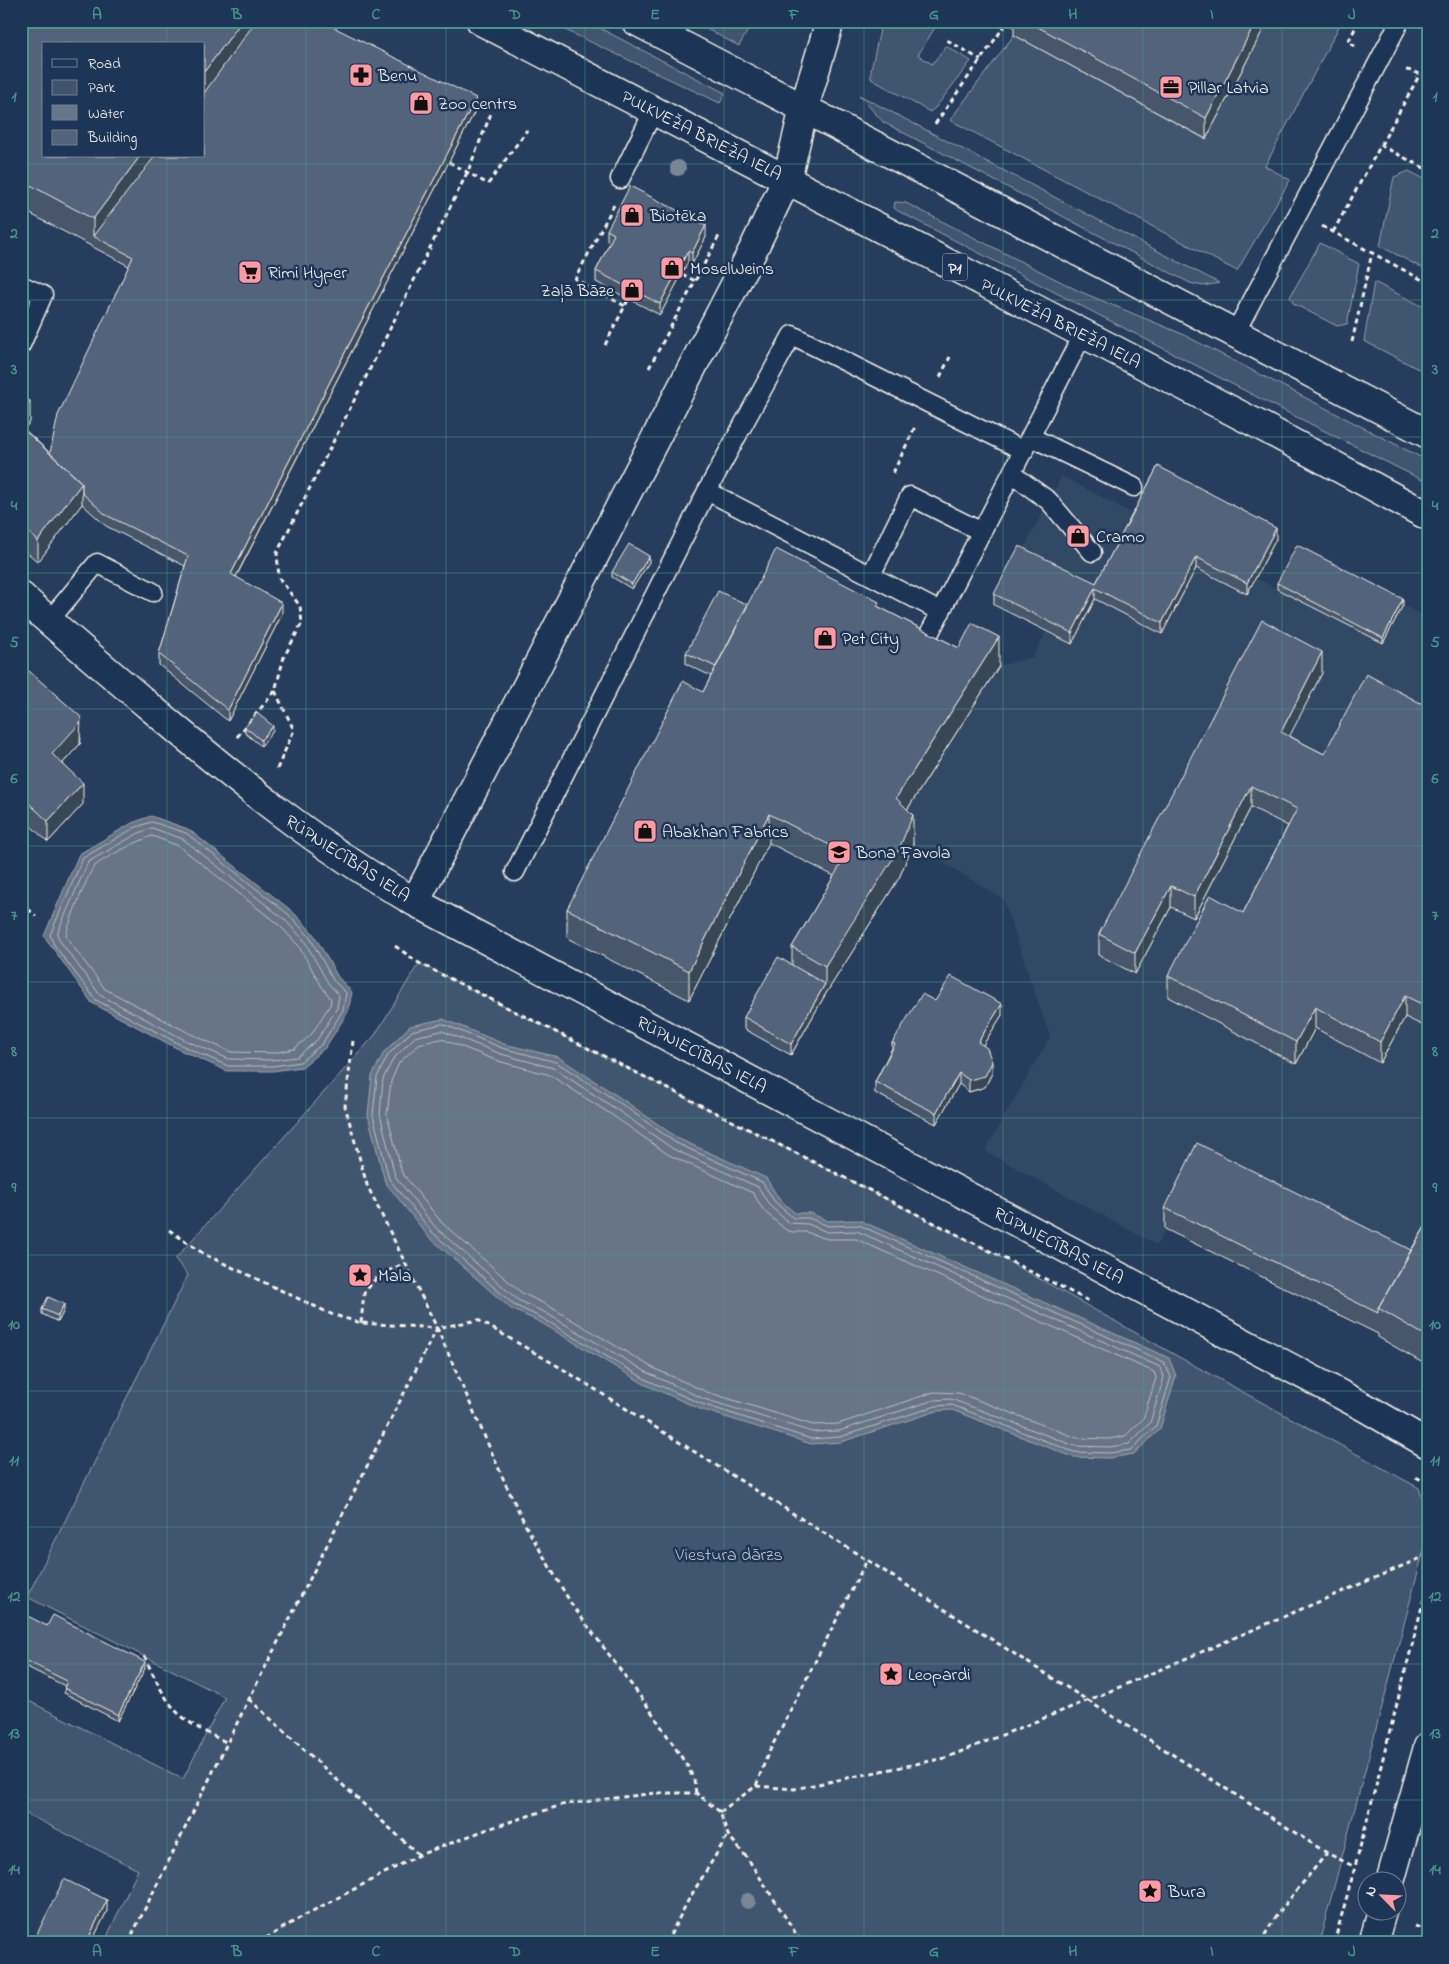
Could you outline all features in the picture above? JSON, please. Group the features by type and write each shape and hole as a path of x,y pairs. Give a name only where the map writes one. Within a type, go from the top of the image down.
{"street":[{"name":"PULKVEŽA BRIEŽA IELA","path":"481,21 1265,428 1428,516"},
{"path":"636,21 1428,434"},
{"path":"415,902 735,285 786,179 804,108 830,21"},
{"name":"RŪPNIECĪBAS IELA","path":"21,596 215,762 291,821 371,877 1366,1408 1428,1444"},
{"path":"1393,1872 1428,1747"},
{"path":"1373,1943 1379,1922"}],"lane":[{"path":"1235,333 1400,21"},
{"path":"620,179 654,110"},
{"path":"21,285 43,295 21,345"},
{"path":"925,642 1083,334"},
{"path":"514,872 707,491 792,335 1028,444 1134,487"},
{"path":"1012,474 1049,501 1092,552"},
{"path":"707,491 941,612"},
{"path":"871,575 910,496 982,532"},
{"path":"49,621 97,563 153,592"}],"path":[{"path":"935,124 1008,21"},
{"path":"947,40 981,60"},
{"path":"1334,232 1420,74"},
{"path":"215,762 275,691 284,657 302,623 300,606 279,578 277,553 468,171 492,111"},
{"path":"449,162 488,184 527,130"},
{"path":"1380,145 1428,170"},
{"path":"616,201 575,279 624,306"},
{"path":"1320,225 1428,283"},
{"path":"650,368 720,234"},
{"path":"1352,342 1372,252"},
{"path":"682,274 695,281"},
{"path":"605,345 628,300"},
{"path":"275,691 294,730 276,772"},
{"path":"21,903 36,916"},
{"path":"396,946 418,963 1089,1302"},
{"path":"352,1041 345,1106 367,1185 438,1328 506,1485 527,1528 572,1605 651,1711 688,1767 694,1780 696,1794"},
{"path":"169,1230 204,1254 331,1314 362,1323 438,1328 478,1320 561,1368 867,1560 1327,1854 1355,1867"},
{"path":"362,1323 364,1293 378,1276 405,1263"},
{"path":"128,1943 249,1699 438,1328"},
{"path":"1412,1474 1428,1484"},
{"path":"756,1786 794,1789 945,1758 1088,1700 1428,1555"},
{"path":"720,1812 756,1786 767,1756 867,1560"},
{"path":"1334,1943 1428,1583"},
{"path":"144,1656 157,1682 178,1713 206,1733 228,1743"},
{"path":"249,1699 419,1855"},
{"path":"258,1943 303,1916 419,1855 488,1829 565,1804 656,1793 696,1794 720,1812 728,1835 748,1859 802,1943"},
{"path":"666,1943 689,1899 728,1835"},
{"path":"1260,1943 1276,1916 1327,1854"},
{"path":"1416,1926 1428,1931"}],"shaded area":[{"name":"Cramo","path":"1062,476 1137,516 1096,594 1019,557"},
{"path":"1297,551 1428,618 1428,1366 1378,1337 1379,1334 1165,1229 1157,1245 985,1151 1050,1037 1003,899 913,844 896,827 999,666 1033,657 1046,632 1072,644 1095,599 1162,634 1196,568 1247,594 1256,578 1277,589"}],"green space":[{"path":"546,21 586,21 725,93 720,103"},
{"path":"691,21 753,21 739,46"},
{"path":"882,21 939,21 918,55 932,64 946,46 971,61 936,107 930,112 871,79 871,70"},
{"path":"1267,21 1342,21 1265,166 1290,180 1237,271 950,120 1014,35 1205,139"},
{"path":"859,95 1219,283 1203,286 1190,283 883,122"},
{"path":"1409,171 1428,181 1428,271 1380,246 1394,177"},
{"path":"895,202 906,203 1081,292 1180,333 1428,461 1428,483 1257,397 898,211 894,208"},
{"path":"1320,243 1359,264 1347,324 1337,326 1294,304 1290,297"},
{"path":"1374,282 1428,309 1428,374 1364,341"},
{"name":"Viestura dārzs","path":"419,963 995,1254 1419,1488 1428,1516 1428,1534 1319,1943 104,1943 138,1870 21,1811 21,1697 183,1779 225,1697 27,1597 188,1275 175,1259 375,1035"}],"water":[{"path":"151,816 188,829 292,911 313,933 338,977 352,992 348,1012 325,1048 302,1067 273,1071 227,1071 182,1051 92,1003 44,936 79,854 132,823"},
{"path":"443,1019 504,1044 558,1057 679,1139 766,1178 779,1199 795,1213 810,1213 828,1221 859,1220 1169,1358 1176,1376 1160,1429 1134,1454 1110,1458 1073,1457 952,1410 937,1411 841,1442 811,1444 700,1409 644,1384 538,1321 511,1309 428,1236 385,1182 368,1115 372,1076 384,1052 410,1026"}],"building":[{"path":"25,21 242,21 205,71 205,42 42,42 42,158 139,158 93,219 21,180 21,27"},
{"path":"256,21 321,21 476,98 231,574 282,603 228,710 159,654 188,556 106,515 82,493 82,483 50,453 58,415 133,257 93,236 153,158 205,158 205,92"},
{"name":"Pillar Latvia","path":"1027,21 1256,21 1206,118"},
{"path":"630,186 706,225 692,253 688,251 660,304 596,271 614,234 607,230"},
{"path":"21,392 30,401 21,411"},
{"path":"21,427 82,483 38,541 21,525"},
{"path":"1158,466 1276,528 1247,583 1196,557 1162,623 1095,588 1072,633 994,594 1019,546 1096,583"},
{"path":"629,544 649,556 632,584 612,572"},
{"path":"1297,545 1403,599 1383,638 1277,583"},
{"path":"776,549 879,602 877,606 959,648 972,623 999,637 896,798 913,815 899,849 825,966 792,947 847,854 769,814 689,971 567,909 683,681 703,692"},
{"path":"718,591 748,605 716,667 686,653"},
{"path":"1262,620 1322,652 1281,732 1324,754 1366,674 1428,707 1428,1007 1405,996 1380,1042 1315,1007 1296,1042 1168,976 1210,895 1243,913 1297,809 1251,786 1194,897 1171,886 1135,953 1099,934"},
{"path":"21,664 81,717 80,723 52,754 83,783 48,821 21,796"},
{"path":"257,713 273,726 261,740 245,727"},
{"path":"778,957 825,984 791,1044 744,1017"},
{"path":"951,976 1002,1004 978,1042 987,1048 992,1062 985,1076 969,1080 959,1073 936,1113 875,1082 895,1044 892,1043 922,994 935,1001"},
{"path":"1197,1143 1411,1250 1378,1308 1378,1313 1165,1208"},
{"path":"1428,1222 1428,1337 1378,1308"},
{"path":"48,1297 64,1304 58,1316 42,1309"},
{"path":"26,1615 47,1626 53,1615 145,1662 118,1715 64,1688 67,1681 21,1658 21,1623"},
{"path":"64,1879 107,1900 86,1943 51,1943 36,1936"},
{"path":"21,1939 30,1943 21,1943"}],"place":[{"name":"Benu","path":"361,75"},
{"name":"Pillar Latvia","path":"1171,87"},
{"name":"Zoo centrs","path":"421,103"},
{"name":"Biotēka","path":"632,215"},
{"name":"MoselWeins","path":"672,268"},
{"name":"Rimi Hyper","path":"250,272"},
{"name":"Zaļā Bāze","path":"632,290"},
{"name":"Cramo","path":"1078,536"},
{"name":"Pet City","path":"825,638"},
{"name":"Abakhan Fabrics","path":"645,831"},
{"name":"Bona Favola","path":"839,852"},
{"name":"Mala","path":"360,1275"},
{"name":"Leopardi","path":"891,1674"},
{"name":"Bura","path":"1150,1891"}]}
